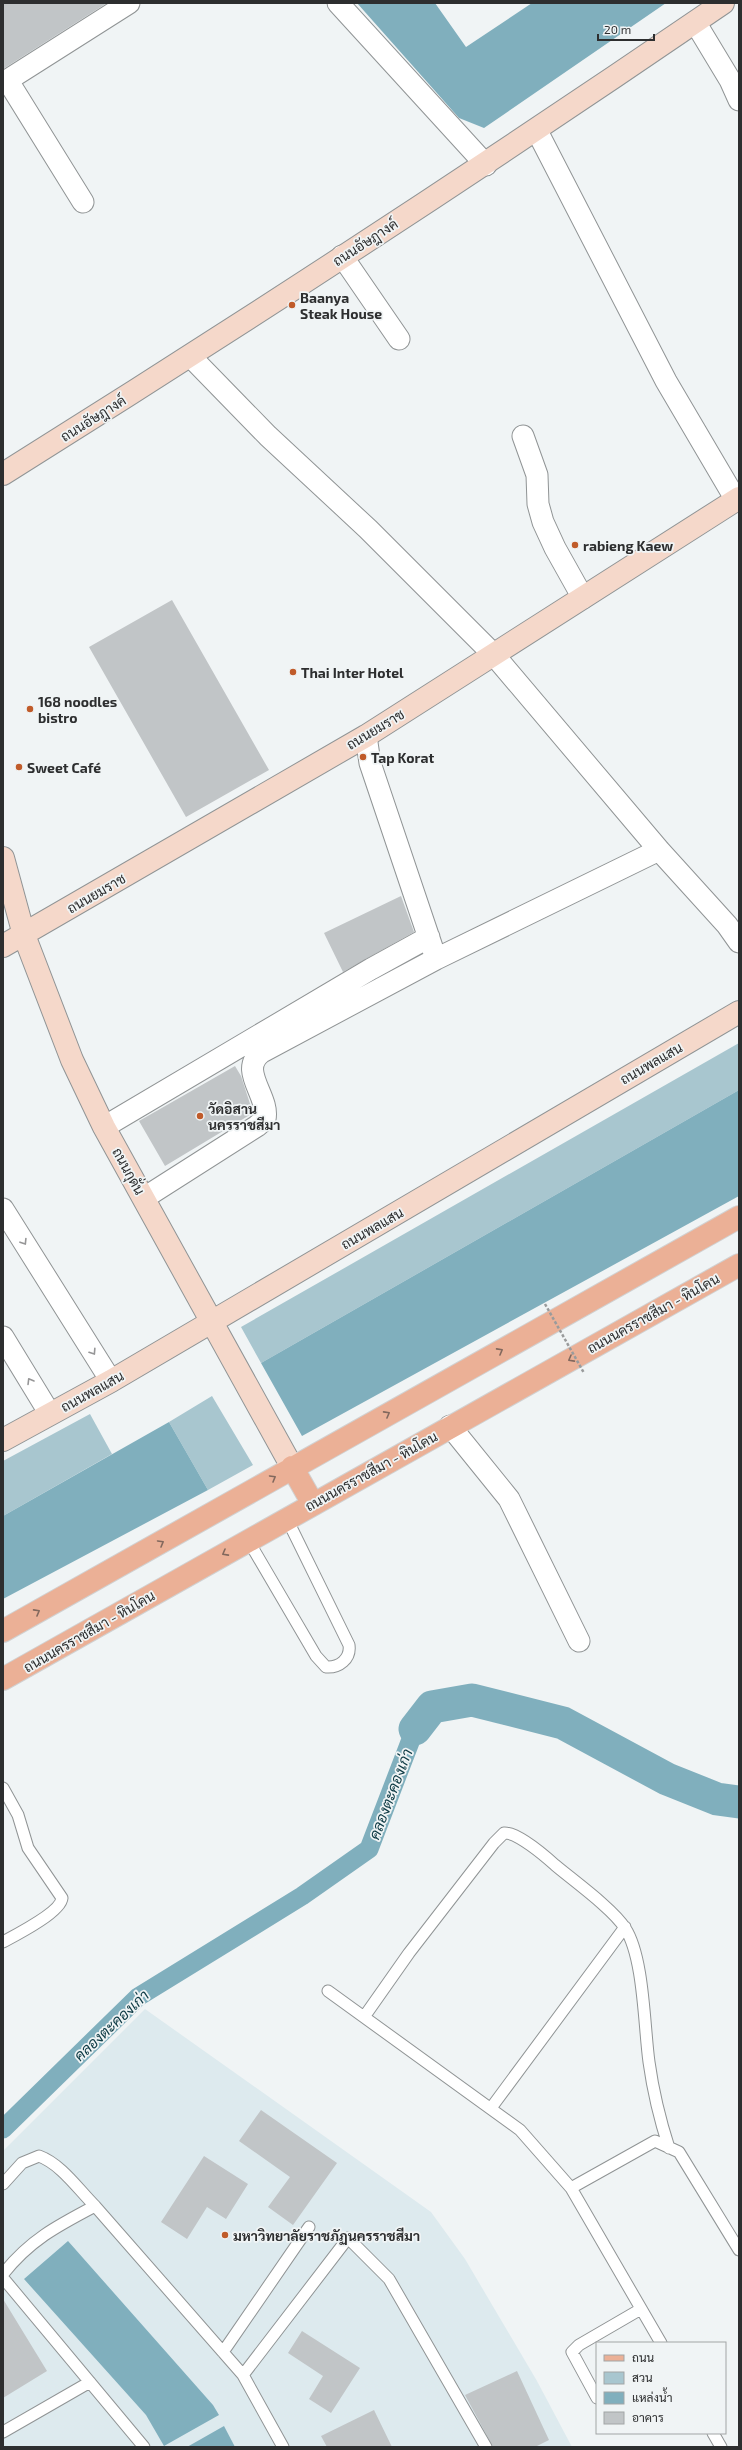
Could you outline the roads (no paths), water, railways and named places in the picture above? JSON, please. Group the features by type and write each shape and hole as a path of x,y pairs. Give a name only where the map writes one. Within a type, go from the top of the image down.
{"main road":[{"path":"3,1631 292,1467 739,1217"},
{"name":"ถนนนครราชสีมา - หินโคน","path":"3,1680 248,1540 739,1264"},
{"path":"292,1467 313,1504"}],"street":[{"path":"83,202 5,82 129,3"},
{"path":"338,3 486,165"},
{"name":"ถนนอัษฎางค์","path":"3,474 191,357 342,256 486,165 723,3"},
{"path":"695,22 730,80 739,100"},
{"path":"537,131 666,381 738,499"},
{"path":"342,256 399,339"},
{"path":"191,357 268,436 368,529 494,656 660,850 727,925 739,942"},
{"path":"523,436 537,475 538,504 543,522 555,548 583,598"},
{"name":"ถนนยมราช","path":"3,946 366,736 494,656 738,499"},
{"path":"366,736 370,762 436,959"},
{"path":"144,1198 258,1126 265,1118 265,1107 252,1071 253,1061 258,1054 436,959 660,850"},
{"name":"ถนนกุดั่น","path":"3,858 24,935 72,1060 104,1127 292,1467"},
{"path":"104,1127 371,969 429,937"},
{"name":"ถนนพลแสน","path":"3,1440 111,1381 739,1012"},
{"path":"3,1209 111,1381"},
{"path":"3,1337 50,1414"},
{"path":"450,1426 509,1499 579,1641"}],"lane":[{"path":"248,1540 316,1656 326,1667 340,1664 348,1657 349,1645 287,1519"},
{"path":"3,1788 18,1814 28,1848 62,1898 60,1905 52,1912 3,1942"},
{"path":"364,2017 409,1953 499,1837 504,1833 512,1834 542,1854 600,1903 624,1927 630,1938 637,1963 649,2063 658,2112 669,2148"},
{"path":"491,2108 624,1927"},
{"path":"328,1991 520,2130 571,2188 660,2342"},
{"path":"571,2188 655,2141 679,2152 739,2250"},
{"path":"3,2184 22,2163 34,2156 47,2158 61,2170 95,2206 243,2374 283,2447"},
{"path":"3,2274 20,2253 56,2226 95,2206"},
{"path":"223,2352 308,2227"},
{"path":"243,2374 348,2238 389,2279 486,2447"},
{"path":"3,2278 16,2296 144,2447"},
{"path":"596,2396 572,2352 579,2345 641,2309"},
{"path":"3,2432 90,2382"},
{"path":"714,2434 721,2447"}],"water":[{"path":"357,3 435,3 466,47 532,3 666,3 484,128 459,118"},
{"path":"739,1090 739,1196 302,1436 261,1363"},
{"path":"169,1422 208,1490 3,1599 3,1516"},
{"path":"68,2241 213,2405 219,2415 164,2446 146,2415 24,2279"},
{"path":"224,2426 235,2447 187,2447"}],"waterway":[{"name":"คลองตะคองเก่า","path":"415,1729 432,1707 472,1700 563,1723 667,1779 717,1799 739,1802"},
{"name":"คลองตะคองเก่า","path":"3,2129 138,1997 302,1896 369,1849 415,1729"}],"place":[{"name":"Baanya Steak House","path":"292,305"},
{"name":"rabieng Kaew","path":"575,545"},
{"name":"Thai Inter Hotel","path":"293,672"},
{"name":"168 noodles bistro","path":"30,709"},
{"name":"Tap Korat","path":"363,757"},
{"name":"Sweet Café","path":"19,767"},
{"name":"วัดอิสาน นครราชสีมา","path":"200,1116"},
{"name":"มหาวิทยาลัยราชภัฏนครราชสีมา","path":"225,2235"}]}
